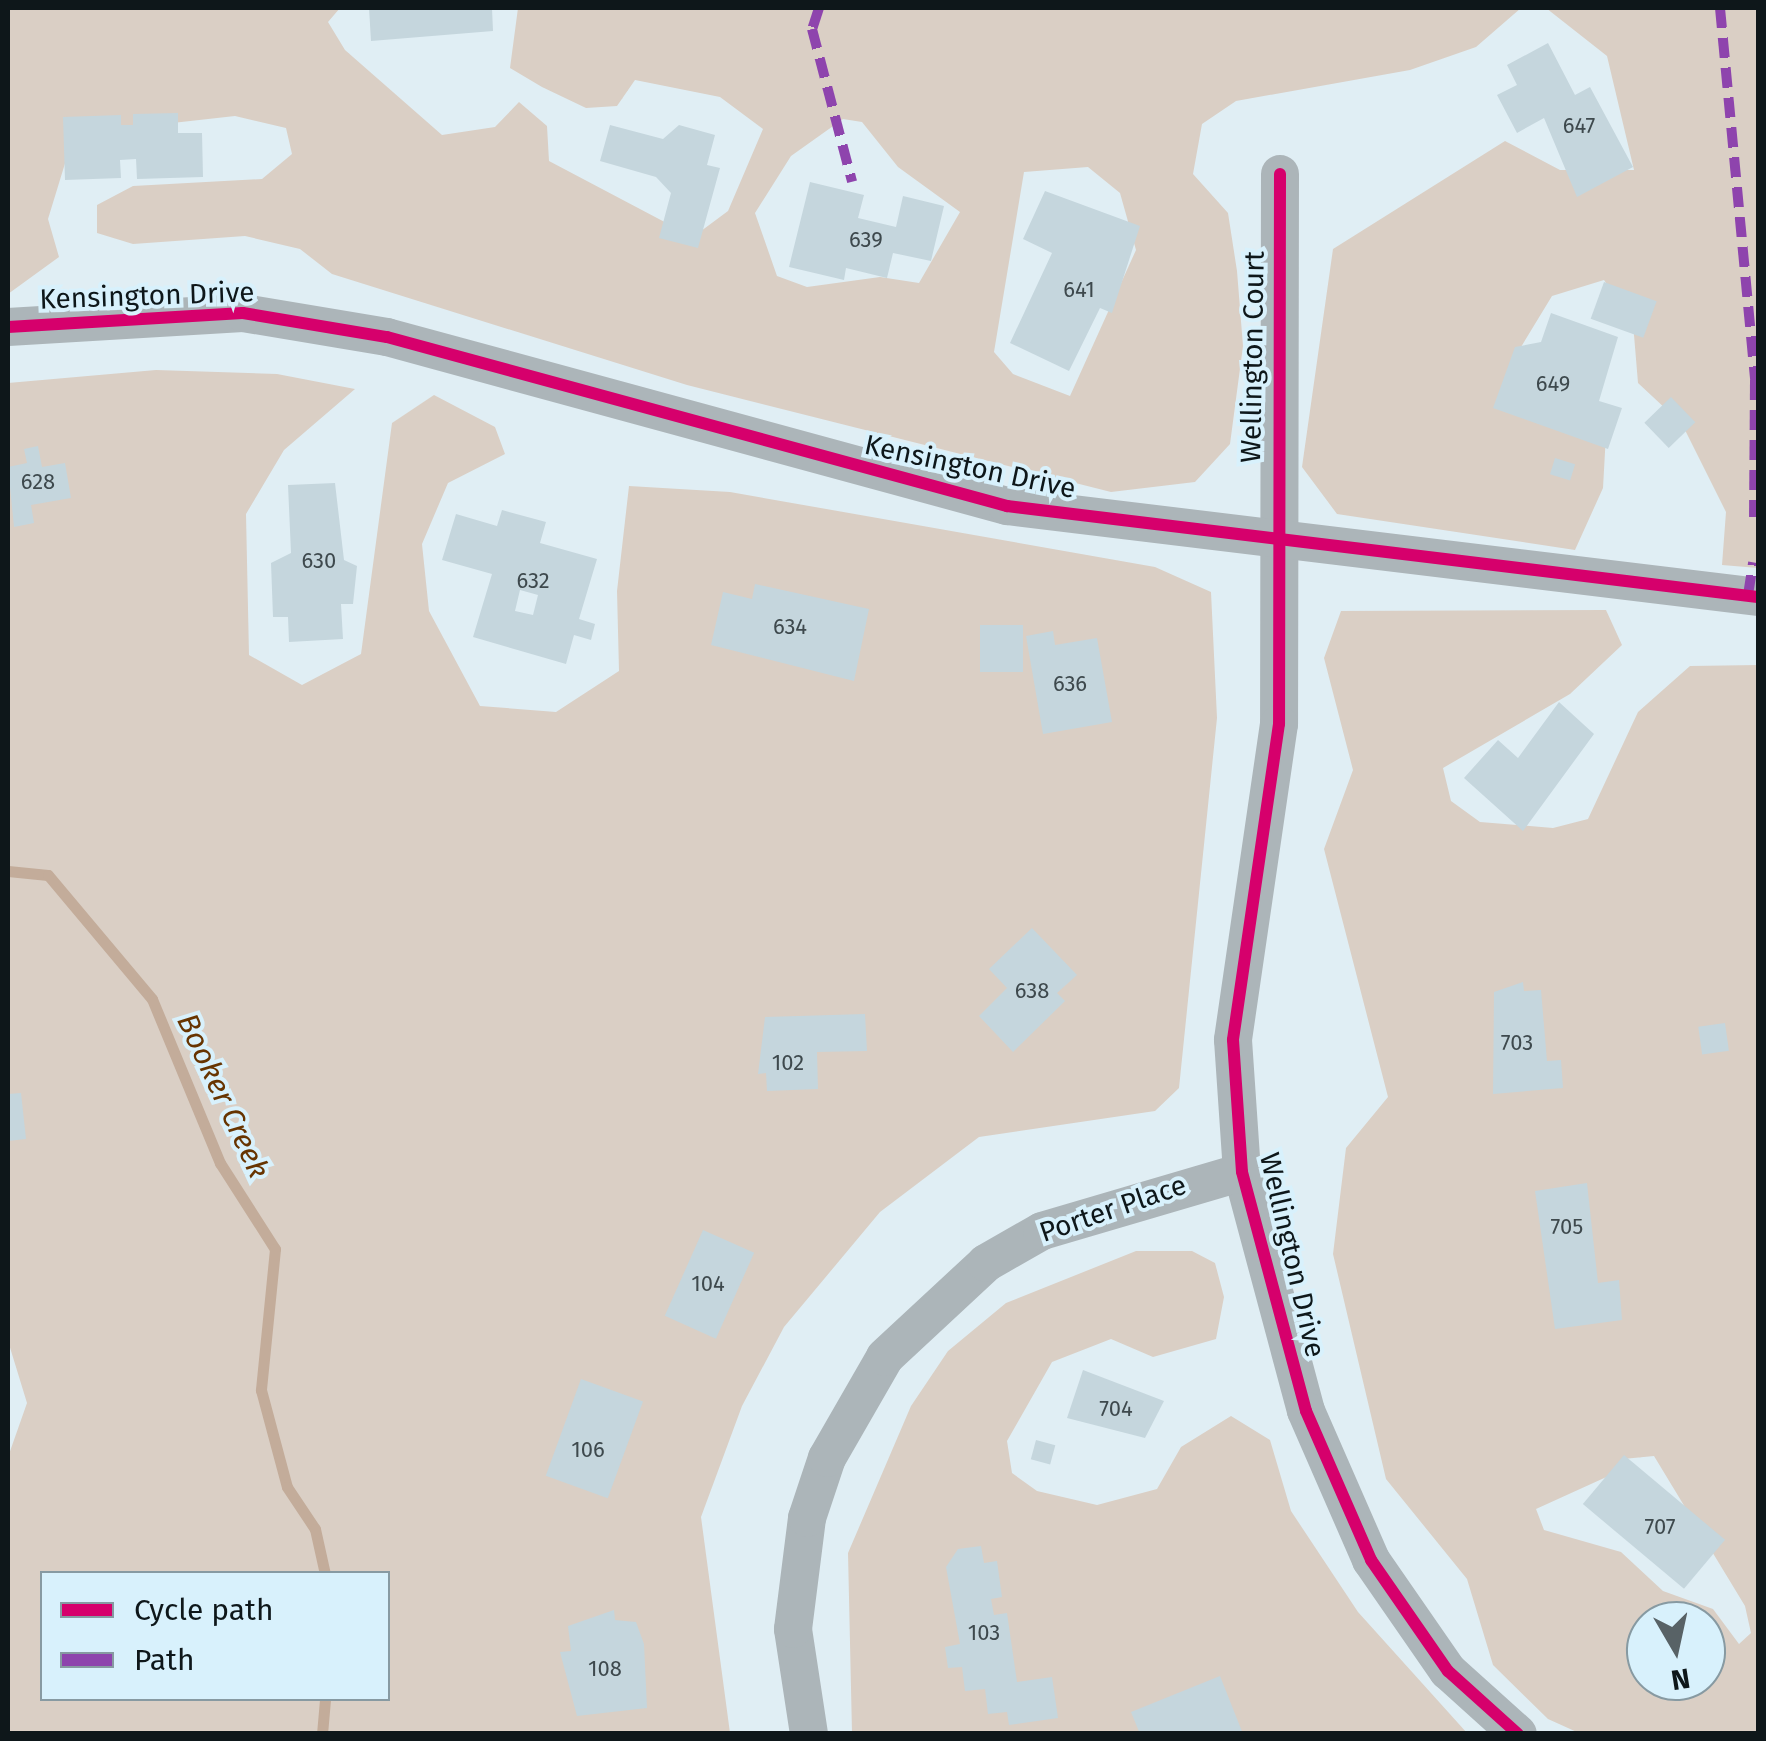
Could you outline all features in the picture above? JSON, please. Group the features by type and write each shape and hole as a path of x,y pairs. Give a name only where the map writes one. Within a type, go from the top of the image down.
{"street":[{"name":"Wellington Court","path":"1276,542 1280,174"},
{"name":"Kensington Drive","path":"8,328 243,313 387,336 1007,506 1276,542 1758,597"},
{"name":"Wellington Drive","path":"1276,542 1279,724 1232,1040 1242,1172 1306,1411 1371,1560 1448,1671 1518,1734"},
{"name":"Porter Place","path":"809,1734 794,1629 807,1518 827,1458 885,1357 986,1263 1042,1230 1242,1172"}],"shaded area":[{"path":"8,8 340,8 328,22 345,50 442,135 495,127 519,102 547,126 549,161 693,237 728,211 763,129 720,97 635,80 617,106 586,108 542,87 510,68 518,8 1521,8 1476,47 1410,70 1236,101 1202,124 1193,174 1228,213 1243,346 1230,444 1195,482 1111,492 687,385 332,274 300,249 245,236 133,244 97,233 97,205 133,186 262,179 292,154 286,128 235,116 74,134 48,219 59,257 8,294","holes":["843,119 862,122 898,167 960,212 919,283 880,277 807,287 777,276 755,213 791,156","1088,167 1120,193 1136,250 1070,396 1013,374 994,352 1024,172"]},
{"path":"1546,8 1758,8 1758,568 1722,565 1726,512 1682,424 1638,383 1633,323 1604,280 1552,296 1518,352 1607,416 1603,488 1575,550 1337,514 1302,467 1333,249 1505,141 1560,170 1634,170 1607,56"},
{"path":"156,370 277,374 355,389 284,450 246,514 249,655 302,685 361,654 392,423 434,395 495,427 505,454 448,483 422,544 429,611 480,706 556,712 619,671 617,591 629,486 730,492 1155,567 1211,592 1217,718 1179,1088 1155,1111 979,1137 880,1212 784,1327 742,1406 701,1517 730,1733 8,1733 8,1457 27,1403 8,1341 8,383"},
{"path":"1606,610 1622,645 1570,694 1443,768 1451,801 1480,822 1553,828 1588,819 1638,712 1690,666 1758,665 1758,1733 1579,1733 1548,1719 1493,1665 1467,1579 1386,1479 1333,1254 1346,1148 1388,1097 1324,849 1353,770 1324,658 1341,611","holes":["1654,1456 1745,1606 1751,1633 1739,1644 1726,1626 1726,1701 1626,1701 1626,1601 1691,1601 1663,1591 1621,1552 1544,1530 1536,1509 1613,1474 1623,1459"]},
{"path":"1136,1251 1192,1251 1215,1263 1224,1297 1216,1339 1153,1357 1111,1339 1052,1362 1007,1441 1012,1473 1037,1491 1097,1505 1157,1489 1181,1447 1231,1416 1270,1440 1291,1511 1358,1612 1467,1733 852,1733 848,1553 911,1406 948,1351 1006,1303"}],"building":[{"path":"369,8 492,8 493,31 371,41"},
{"path":"1548,43 1575,95 1590,87 1633,167 1577,197 1544,118 1517,133 1497,95 1517,85 1507,65"},
{"path":"178,113 178,133 202,133 203,177 137,179 136,159 120,160 121,178 65,180 63,117 121,115 121,125 133,125 133,114"},
{"path":"610,125 663,139 679,125 715,135 707,165 720,168 698,248 659,238 671,193 656,177 600,161"},
{"path":"810,182 864,195 858,218 896,227 903,196 944,206 931,261 893,253 887,278 846,268 844,280 789,267"},
{"path":"1045,191 1140,226 1112,313 1100,308 1069,371 1010,343 1052,253 1023,239"},
{"path":"1604,282 1657,301 1643,338 1591,319"},
{"path":"1551,313 1618,337 1599,401 1622,408 1608,449 1493,408 1515,347 1541,342"},
{"path":"1671,397 1695,422 1669,448 1644,423"},
{"path":"38,446 42,467 65,463 71,498 31,505 34,523 14,527 8,467 27,463 24,449"},
{"path":"1555,458 1575,464 1570,480 1550,474"},
{"path":"335,483 344,560 357,566 353,604 341,604 343,639 289,642 288,617 273,617 271,563 291,553 288,485"},
{"path":"502,510 546,522 540,543 597,559 579,619 595,624 591,640 574,635 566,664 473,637 492,574 442,560 456,514 497,526","holes":["520,590 538,595 533,615 515,611"]},
{"path":"755,584 869,609 854,681 711,645 723,592 752,599"},
{"path":"980,625 1023,625 1023,672 980,672"},
{"path":"1053,631 1055,645 1097,638 1112,722 1043,734 1026,636"},
{"path":"1559,702 1594,734 1523,831 1464,778 1498,740 1518,758"},
{"path":"1032,928 1077,975 1057,993 1065,1001 1013,1052 979,1016 1007,988 989,969"},
{"path":"1523,982 1524,991 1541,990 1547,1061 1561,1060 1563,1088 1493,1094 1494,992"},
{"path":"865,1014 867,1051 817,1052 818,1089 767,1091 766,1073 758,1074 765,1017"},
{"path":"1725,1023 1729,1051 1702,1054 1698,1027"},
{"path":"21,1093 26,1139 8,1141 8,1094"},
{"path":"1587,1183 1598,1283 1619,1280 1622,1320 1555,1329 1535,1191"},
{"path":"703,1230 754,1253 716,1339 665,1316"},
{"path":"1083,1370 1164,1401 1145,1438 1067,1418"},
{"path":"581,1379 643,1402 608,1498 546,1476"},
{"path":"1036,1440 1055,1445 1050,1464 1031,1459"},
{"path":"1624,1455 1725,1540 1684,1589 1583,1504"},
{"path":"981,1546 984,1563 997,1561 1002,1597 991,1599 994,1615 1007,1613 1017,1682 1052,1677 1058,1718 1009,1725 1007,1712 988,1714 985,1689 965,1691 962,1667 948,1668 945,1647 960,1644 946,1567 958,1549"},
{"path":"614,1610 615,1620 636,1622 644,1644 647,1708 577,1716 560,1652 571,1651 568,1626"},
{"path":"1220,1676 1243,1734 1140,1734 1131,1712"}],"waterway":[{"name":"Booker Creek","path":"8,871 48,875 152,999 220,1163 275,1249 261,1390 287,1487 315,1529 324,1571"},
{"name":"Booker Creek","path":"322,1734 325,1701"}],"marked path":[{"path":"819,8 812,29 852,182"},
{"path":"1720,8 1755,380 1754,517"},
{"path":"1748,595 1753,562"}],"cycle path":[{"path":"1280,174 1279,724 1233,1040 1242,1172 1306,1411 1371,1560 1448,1671 1518,1734"},
{"path":"8,327 243,313 387,337 1007,506 1758,597"}]}
